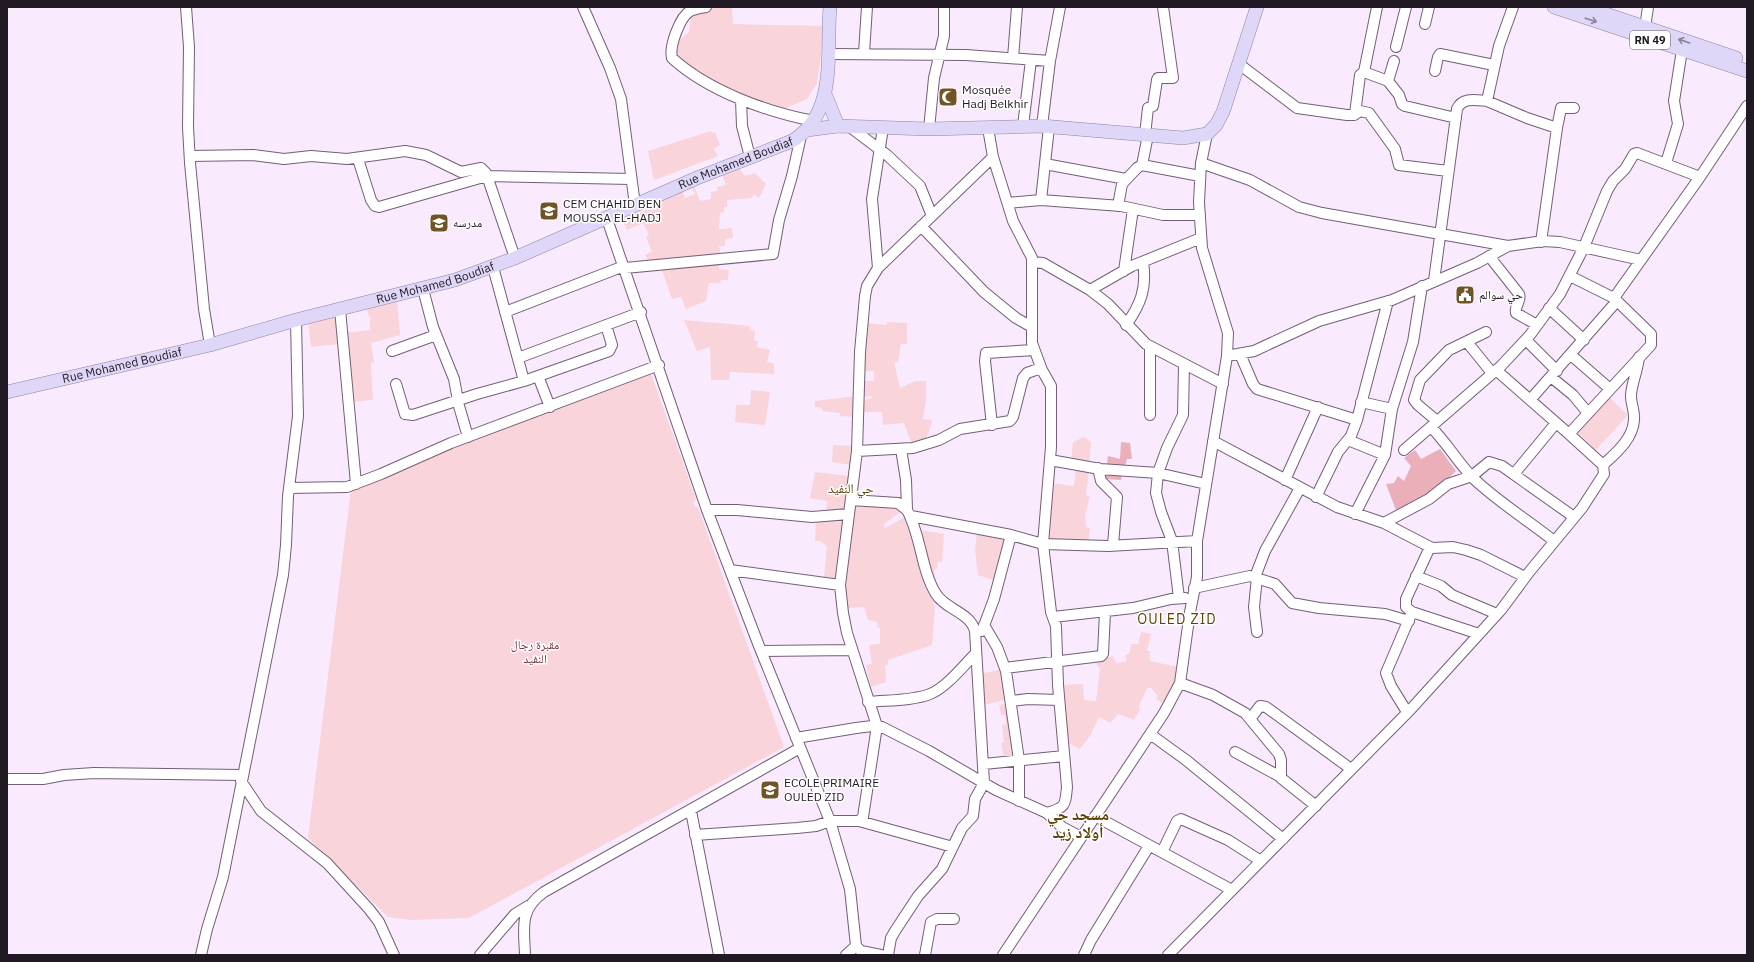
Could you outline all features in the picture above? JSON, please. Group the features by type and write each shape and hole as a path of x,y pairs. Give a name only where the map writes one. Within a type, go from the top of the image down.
{"main road":[{"path":"807,129 826,96 830,7"},
{"path":"1207,134 1223,112 1257,7"},
{"name":"RN 49","path":"1554,7 1747,71"},
{"name":"RN 49","path":"1585,7 1747,62"},
{"path":"826,96 844,127"},
{"name":"Rue Mohamed Boudiaf","path":"7,392 210,345 296,320 423,289 493,267 607,219 697,178 750,157 807,129 844,127 929,129 1045,126 1183,138 1207,134"}],"street":[{"path":"186,7 189,46 188,127 190,156 204,309 210,345"},
{"path":"583,7 610,68 621,100 630,179 635,205"},
{"path":"505,312 625,267 773,254 779,220 807,129 782,114 741,100 688,70 671,56 675,35 687,14 692,10 706,7"},
{"path":"864,53 867,7"},
{"path":"929,129 931,100 938,56 944,36 944,7"},
{"path":"1013,58 1017,7"},
{"path":"1041,200 1045,164 1045,126 1050,61 1060,7"},
{"path":"1142,165 1146,135 1146,116 1148,108 1153,106 1157,80 1158,78 1173,78 1163,7"},
{"path":"1355,114 1360,75 1364,72 1377,7"},
{"path":"1396,47 1406,7"},
{"path":"1425,24 1429,7"},
{"path":"1487,101 1494,65 1513,7"},
{"path":"1645,28 1648,7"},
{"path":"1666,163 1678,124 1674,101 1682,50"},
{"path":"828,54 864,53 938,56 966,55 1050,61"},
{"path":"1435,71 1440,54 1494,65"},
{"path":"1023,126 1031,60"},
{"path":"1388,81 1394,61"},
{"path":"1239,64 1297,108 1309,111 1347,115 1355,114 1360,111 1369,113 1395,149 1399,165 1448,171"},
{"path":"1364,72 1388,81 1399,95 1402,104 1456,118"},
{"path":"741,100 742,126 750,157"},
{"path":"1434,281 1457,109 1462,101 1487,101 1527,118 1556,128"},
{"path":"1530,400 1584,340 1616,300 1641,260 1747,106"},
{"path":"1541,242 1556,128 1561,108 1574,108"},
{"path":"844,127 880,149 920,186 932,216"},
{"path":"878,268 872,199 883,128"},
{"path":"988,128 994,157 1016,230 1032,262 1032,328 1034,350 1041,368 1051,386 1052,417 1050,460 1043,544 1052,617 1056,626 1066,803 1059,809 1047,813"},
{"path":"1003,955 1080,837 1150,734 1180,683 1193,593 1197,577 1197,541 1227,356 1228,333 1207,269 1201,238 1199,215 1200,163 1207,134"},
{"path":"190,156 234,155 284,159 311,156 358,159 392,152 416,152 426,155 461,172 482,168 487,176 515,258"},
{"path":"1404,450 1494,372 1526,340 1550,308 1570,276 1584,247 1607,191 1613,181 1625,169 1634,154 1637,153 1700,176"},
{"path":"859,821 864,815 877,726 852,650 843,613 840,584 857,451 860,352 867,286 878,268 994,157"},
{"path":"358,159 371,200 376,206 379,207 487,176 630,179"},
{"path":"1200,163 1250,180 1299,207 1345,218 1508,246 1541,242 1560,242 1641,260"},
{"path":"1045,164 1126,179"},
{"path":"1118,206 1122,184 1137,168 1142,165 1200,176"},
{"path":"1008,203 1041,200 1118,206 1163,215 1199,215"},
{"path":"1124,271 1133,209"},
{"path":"607,219 641,312 708,510 730,570 830,821 850,888 856,946 861,951 880,955"},
{"path":"921,226 984,292 1016,318 1032,328"},
{"path":"1090,290 1143,262 1201,238"},
{"path":"1227,356 1254,351 1319,321 1388,301 1508,246"},
{"path":"1489,256 1519,294 1520,300 1515,308 1516,313 1537,325"},
{"path":"1032,262 1043,263 1090,290 1108,304 1126,325 1150,346 1223,384"},
{"path":"1126,325 1137,309 1143,291 1145,276 1143,262"},
{"path":"493,267 524,381"},
{"path":"1569,434 1639,356 1652,345 1651,334 1616,300 1570,276"},
{"path":"1355,514 1385,455 1392,409 1413,342 1422,286"},
{"path":"423,289 436,335 449,366 456,389 468,437"},
{"path":"1316,497 1338,452 1351,436 1357,420 1388,301"},
{"path":"1550,308 1584,340"},
{"path":"340,309 356,484"},
{"path":"518,358 641,312"},
{"path":"201,955 207,929 223,877 283,575 286,545 288,488 298,416 296,320"},
{"path":"396,384 405,414 407,416 524,381 611,350 612,345 606,325"},
{"path":"1486,332 1449,350 1418,383 1414,400 1434,424 1444,440 1472,476 1486,490 1554,541"},
{"path":"392,351 436,335"},
{"path":"1526,340 1588,413"},
{"path":"1168,955 1407,712 1497,614 1574,517 1604,474 1603,466 1530,400 1494,372 1467,342"},
{"path":"1150,346 1150,415"},
{"path":"992,425 985,361 986,353 1034,350"},
{"path":"1240,354 1252,384 1257,389 1357,420"},
{"path":"1571,355 1610,389"},
{"path":"1603,466 1625,443 1632,430 1634,420 1631,395 1637,374 1639,356"},
{"path":"288,488 337,488 356,484 468,437 659,365"},
{"path":"1179,598 1172,541 1157,499 1158,473 1167,448 1181,424 1183,415 1184,365"},
{"path":"857,451 901,449 925,445 960,429 1006,423 1011,420 1023,378 1027,373 1041,368"},
{"path":"538,376 550,407"},
{"path":"1361,402 1392,409"},
{"path":"1285,480 1318,407"},
{"path":"1514,474 1556,423"},
{"path":"1348,440 1385,455"},
{"path":"1213,441 1316,497 1355,514 1384,523 1430,547 1453,547 1466,550 1525,577"},
{"path":"888,955 891,938 895,931 918,896 942,869 962,828 973,816 975,800 984,783 975,631 971,622 946,606 936,593 909,513 901,449"},
{"path":"1050,460 1098,468 1158,473 1206,484"},
{"path":"1384,523 1429,499 1448,484 1472,476 1489,462 1502,466 1574,517"},
{"path":"1098,468 1101,481 1117,497 1113,545"},
{"path":"1257,632 1254,606 1256,577 1265,552 1300,488"},
{"path":"851,500 898,503 909,513 1011,535 1043,544 1076,546 1155,544 1172,541 1197,541"},
{"path":"708,510 737,510 812,517 849,514"},
{"path":"975,642 984,625 994,599 1011,535"},
{"path":"1407,712 1391,686 1386,673 1411,616 1405,603 1430,547"},
{"path":"730,570 840,584"},
{"path":"1416,576 1441,586 1452,595 1497,614"},
{"path":"1052,617 1133,608 1179,598 1242,577 1256,577 1275,584 1292,603 1319,608 1411,616 1478,634"},
{"path":"1005,668 1090,659 1102,655 1105,612"},
{"path":"984,625 997,647 1005,668 1019,760 1019,801"},
{"path":"761,650 852,650"},
{"path":"868,702 931,694 955,674 976,652"},
{"path":"1180,683 1213,695 1246,713 1278,754 1281,760 1279,776"},
{"path":"1011,701 1042,699 1059,700"},
{"path":"1250,719 1260,706 1266,707 1351,770"},
{"path":"796,738 877,726 929,751 984,783 1019,801 1047,813 1062,827 1080,837"},
{"path":"1150,734 1186,760 1283,839"},
{"path":"480,955 515,914 528,906 544,892 691,811 800,748"},
{"path":"1235,752 1279,776 1316,806"},
{"path":"984,764 1064,756"},
{"path":"7,778 43,779 64,775 94,773 242,778"},
{"path":"242,778 261,811 326,863 369,908 379,922 394,955"},
{"path":"691,811 719,955"},
{"path":"1094,816 1232,890"},
{"path":"1162,852 1177,821 1182,819 1228,840 1261,861"},
{"path":"695,835 798,828 816,826 830,821 859,821 953,847"},
{"path":"1084,955 1091,940 1148,846"},
{"path":"525,955 524,927 528,906"},
{"path":"925,955 931,922 937,919 954,919"},
{"path":"846,955 856,946"}],"green space":[{"path":"712,7 732,7 733,24 823,26 817,83 807,99 784,109 774,109 745,100 675,58 676,43 689,32 691,13"},
{"path":"711,131 712,133 715,132 720,145 714,149 718,156 654,180 648,151"},
{"path":"738,166 745,176 755,173 766,184 759,198 754,194 751,198 727,200 727,207 724,207 724,212 720,213 719,229 732,228 733,238 725,239 725,246 719,246 721,257 650,265 645,255 652,252 646,237 649,235 643,223 627,230 622,219 663,204 659,195 681,186 685,198 695,194 689,183 692,181 700,201 711,199 711,192 718,191 717,187 726,185 721,173"},
{"path":"719,265 719,269 729,270 728,280 721,280 720,283 709,283 706,301 686,309 681,297 672,299 661,267"},
{"path":"397,299 400,335 371,343 374,362 371,363 373,400 351,402 345,333 370,330 370,318 366,307"},
{"path":"335,314 339,344 311,347 308,320"},
{"path":"684,320 750,326 750,330 755,331 754,341 758,341 757,347 770,350 767,362 774,363 774,374 730,372 729,380 711,380 710,347 697,351"},
{"path":"887,322 907,323 907,344 901,344 898,362 894,362 900,388 915,381 926,381 926,400 923,419 932,420 928,435 917,446 911,442 904,423 883,425 882,412 860,412 860,401 872,398 872,396 862,397 862,381 874,381 874,371 862,371 866,323 886,325"},
{"name":"مقبرة رجال النفيد","path":"650,371 696,499 693,503 695,507 698,507 784,747 469,918 411,920 388,917 308,838 351,489 445,449"},
{"path":"751,390 770,392 765,425 735,422 736,405 750,405"},
{"path":"856,396 855,417 840,416 840,413 822,411 822,408 815,407 815,401"},
{"path":"1609,397 1628,415 1596,450 1577,432"},
{"path":"1084,437 1091,442 1089,465 1071,461 1073,442"},
{"path":"833,445 853,446 851,465 832,462"},
{"path":"1076,467 1089,470 1086,495 1090,496 1085,516 1086,527 1090,528 1088,544 1045,540 1051,483 1074,486"},
{"path":"815,472 849,476 847,501 842,510 826,512 827,501 810,498"},
{"path":"891,501 902,511 884,524 885,528 907,516 935,608 932,645 888,660 888,665 885,666 886,682 871,687 866,665 872,664 869,645 880,644 880,628 878,628 877,622 868,620 864,607 848,608 844,588 853,503"},
{"path":"844,517 839,579 824,577 827,547 821,541 815,541 816,520"},
{"path":"920,530 944,534 942,562 938,562 937,569 933,570 935,575 933,576 927,562"},
{"path":"977,532 1006,536 996,581 978,575 975,550"},
{"path":"1141,632 1151,634 1147,651 1150,651 1150,661 1178,667 1175,684 1163,703 1156,699 1158,696 1151,688 1147,688 1139,706 1140,709 1134,720 1118,714 1110,723 1099,717 1090,736 1080,749 1066,742 1060,685 1083,684 1084,700 1096,701 1100,668 1097,666 1097,661 1113,656 1116,663 1127,661 1125,656 1130,652 1131,644 1138,644"},
{"path":"1004,669 1009,699 983,705 979,674"},
{"path":"1009,703 1015,755 1004,757 1001,743 1004,742 1002,725 1006,724 1005,715 1001,715 999,705"}],"shaded area":[{"path":"1121,442 1130,443 1132,459 1127,459 1121,480 1105,479 1108,456 1120,459"},
{"path":"1440,449 1456,471 1429,495 1415,503 1396,510 1386,484 1394,483 1398,476 1404,481 1411,466 1404,458 1415,450 1421,459"}],"place":[{"name":"Mosquée Hadj Belkhir","path":"948,97"},
{"name":"CEM CHAHID BEN MOUSSA EL-HADJ","path":"549,211"},
{"name":"مدرسه","path":"439,223"},
{"name":"حي سوالم","path":"1465,295"},
{"name":"ECOLE PRIMAIRE OULED ZID","path":"770,790"}],"district":[{"name":"حي النفيد","path":"851,488"},
{"name":"OULED ZID","path":"1177,619"},
{"name":"مسجد حي أولاد زيد","path":"1078,823"}]}
